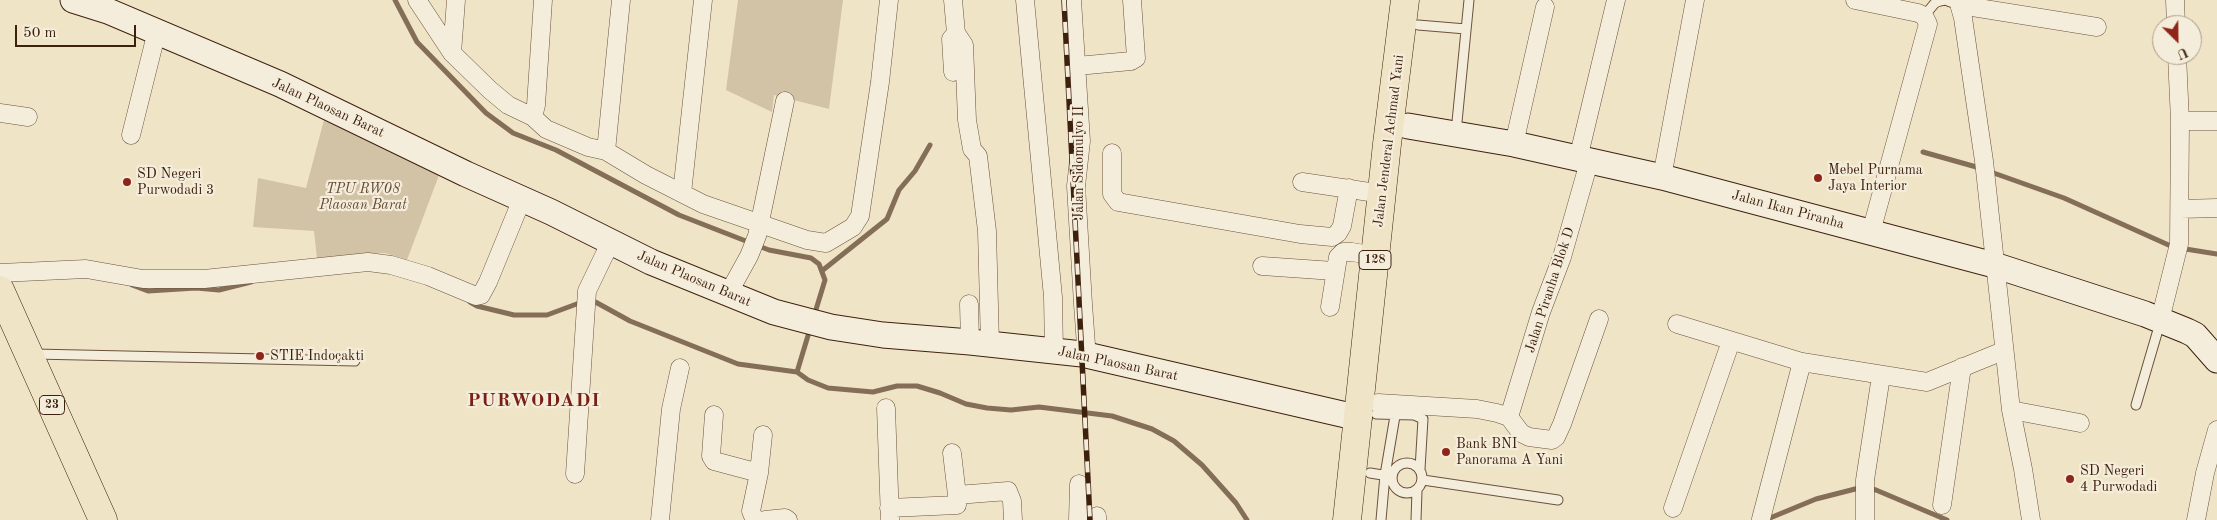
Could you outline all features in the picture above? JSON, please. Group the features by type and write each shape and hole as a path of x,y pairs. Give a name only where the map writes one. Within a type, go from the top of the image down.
{"main road":[{"name":"Jalan Jenderal Achmad Yani","path":"1365,520 1382,475 1377,413 1376,256 1405,0"},
{"name":"Jalan Jenderal Achmad Yani","path":"1347,520 1377,413 1408,126 1422,17"},
{"name":"23","path":"0,290 103,520"}],"street":[{"name":"Jalan Plaosan Barat","path":"73,0 111,6 157,31 280,84 611,241 651,262 792,318 883,336 980,343 1089,356 1377,413"},
{"path":"417,0 452,53 508,105 533,117 546,129 588,147 606,151 646,175 703,204 755,240 807,240 826,243 853,227 860,216 880,82 889,0"},
{"path":"452,53 456,0"},
{"path":"533,117 536,105 543,0"},
{"path":"606,151 620,0"},
{"path":"682,193 703,0"},
{"path":"953,0 956,33 964,45 967,120 972,149 978,156 987,231 980,343"},
{"path":"1026,0 1053,297 1054,351"},
{"name":"Jalan Sidomulyo II","path":"1072,0 1078,66 1081,141 1076,186 1086,345 1089,356"},
{"path":"1078,66 1132,61 1136,58 1132,0"},
{"name":"Jalan Piranha Blok D","path":"1509,417 1541,312 1562,257 1584,160 1616,0"},
{"path":"1662,177 1695,0"},
{"path":"1855,0 1918,13 1924,16 1928,27 1871,232"},
{"path":"2175,0 2176,15"},
{"path":"2031,520 2011,410 2003,351 1984,162 1959,2 2097,27"},
{"path":"1514,144 1545,7"},
{"path":"131,135 157,31"},
{"path":"953,72 951,39 956,33"},
{"path":"2160,320 2179,249 2180,120 2177,65"},
{"path":"728,294 755,240 785,101"},
{"path":"0,113 28,117"},
{"path":"2180,120 2217,120"},
{"name":"Jalan Ikan Piranha","path":"1408,126 1456,132 1662,177 1994,265 2160,320 2195,336 2217,360"},
{"path":"1112,153 1112,194 1118,202 1300,234 1332,237 1338,233 1342,226 1349,188"},
{"path":"1302,182 1383,194"},
{"path":"0,272 86,269 143,279 204,279 368,262 391,265 428,276 476,296 481,295 488,282 522,199"},
{"path":"2180,208 2217,208"},
{"path":"575,474 581,408 586,300 611,241"},
{"path":"1330,307 1334,271 1338,257 1343,252 1376,256"},
{"path":"1262,266 1334,271"},
{"path":"970,304 980,343"},
{"path":"1377,413 1477,409 1509,417 1521,433 1529,437 1545,440 1556,437 1599,319"},
{"path":"1677,324 1802,362 1927,382 2003,351"},
{"path":"1673,508 1731,341"},
{"path":"1761,519 1802,362"},
{"path":"1942,505 1962,367"},
{"path":"660,520 671,410 680,368"},
{"path":"1865,513 1865,480 1881,376"},
{"path":"886,408 890,514 957,505 952,453"},
{"path":"2011,410 2080,423"},
{"path":"714,415 712,456 714,461 759,473"},
{"path":"2196,520 2205,473 2217,430"},
{"path":"757,520 751,510 759,473 763,435"},
{"path":"1078,520 1079,484"},
{"path":"957,495 1008,492 1012,501 1014,520"},
{"path":"765,520 785,518 788,520"}],"lane":[{"path":"1456,132 1469,0"},
{"path":"1924,16 1940,1 1959,2"},
{"path":"1422,17 1455,28 1466,29"},
{"path":"2136,405 2160,320"},
{"path":"29,354 355,361"},
{"path":"1377,413 1414,415 1423,419 1420,468 1423,480 1417,491 1416,520"},
{"path":"1382,475 1409,462 1420,468"},
{"path":"1382,475 1395,488 1406,494 1417,491"},
{"path":"1381,520 1382,475"},
{"path":"1423,480 1558,500"}],"green space":[{"path":"738,0 843,0 829,109 774,95 772,112 726,90"},
{"name":"TPU RW08 Plaosan Barat","path":"325,116 441,170 407,260 385,253 317,259 314,231 253,227 258,178 306,188"}],"waterway":[{"path":"395,0 417,42 486,113 513,133 556,150 679,215 769,250 811,258 819,264 825,280 814,316"},
{"path":"823,270 887,219 899,190 915,171 930,145"},
{"path":"1923,152 1980,168"},
{"path":"1988,171 2064,198 2173,247 2217,254"},
{"path":"132,285 148,291 196,288 219,290 251,282"},
{"path":"590,299 630,321 738,364 797,372 808,380 828,388 873,392 897,386 917,386 966,404 987,408 1011,410 1039,407 1112,416 1152,429 1174,441 1202,465 1236,503 1247,520"},
{"path":"470,302 477,306 514,315 547,315 582,302"},
{"path":"797,372 810,329"},
{"path":"1765,520 1816,499 1863,487 1876,490 1947,520"}],"railway":[{"path":"1064,0 1090,520"}],"place":[{"name":"Mebel Purnama Jaya Interior","path":"1818,178"},
{"name":"SD Negeri Purwodadi 3","path":"127,182"},
{"name":"STIE Indoçakti","path":"260,356"},
{"name":"Bank BNI Panorama A Yani","path":"1446,452"},
{"name":"SD Negeri 4 Purwodadi","path":"2070,479"}],"district":[{"name":"PURWODADI","path":"534,401"}]}
